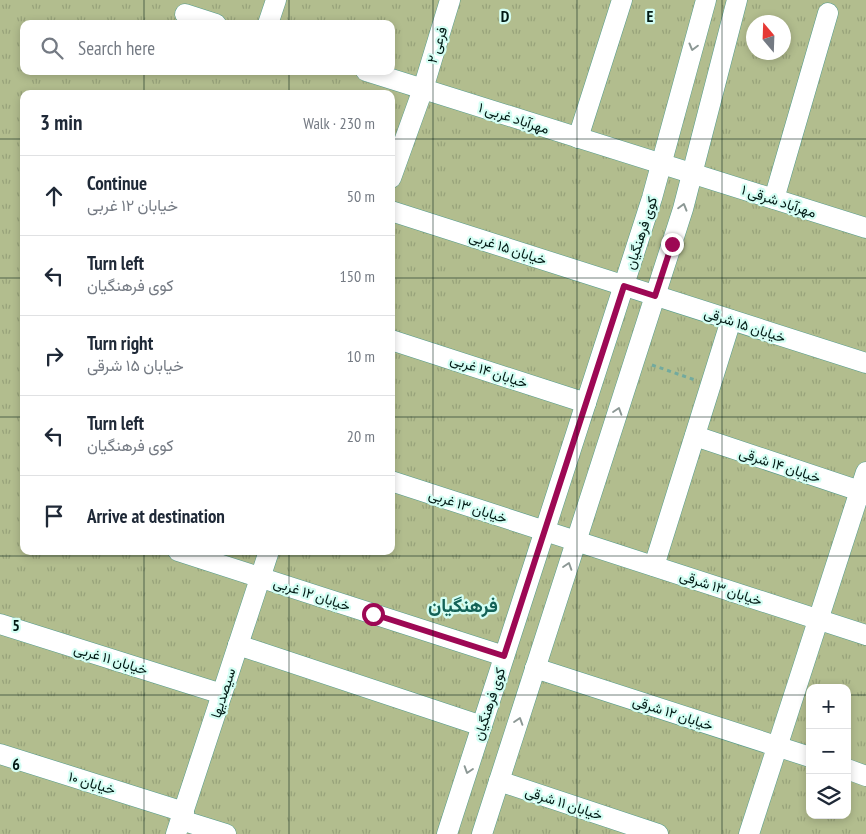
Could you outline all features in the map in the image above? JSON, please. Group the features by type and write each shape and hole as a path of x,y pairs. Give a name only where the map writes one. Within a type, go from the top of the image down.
{"street":[{"path":"269,20 276,0"},
{"name":"فرعی ۲","path":"423,89 450,0"},
{"path":"578,138 622,0"},
{"name":"کوی فرهنگیان","path":"447,834 662,165 706,0"},
{"path":"482,834 655,296 692,173 738,0"},
{"path":"774,199 828,13"},
{"path":"185,14 204,20"},
{"name":"مهرآباد غربی ۱","path":"379,75 662,165"},
{"path":"395,167 423,89"},
{"name":"مهرآباد شرقی ١","path":"662,165 866,228"},
{"name":"خیابان ۱۵ غربی","path":"395,212 624,286"},
{"name":"خیابان ۱۵ شرقی","path":"624,286 866,363"},
{"path":"654,566 731,320"},
{"name":"خیابان ۱۴ غربی","path":"395,341 586,403"},
{"name":"خیابان ۱۴ شرقی","path":"695,436 863,492"},
{"path":"749,834 818,620 863,492 866,472"},
{"name":"خیابان ۱۳ غربی","path":"395,482 576,541"},
{"name":"خیابان ۱۳ شرقی","path":"576,541 866,635"},
{"name":"خیابان ۱۲ غربی","path":"190,555 504,656"},
{"name":"سیصدیها","path":"180,822 268,555"},
{"name":"خیابان ۱۱ غربی","path":"0,624 222,694"},
{"path":"238,645 482,726"},
{"name":"خیابان ۱۲ شرقی","path":"535,668 806,756"},
{"name":"خیابان ۱۰","path":"0,754 180,822 226,834"},
{"path":"851,771 866,776"},
{"name":"خیابان ۱۱ شرقی","path":"499,782 658,834"}],"path":[{"path":"635,359 710,386"}],"green space":[{"path":"0,0 866,0 866,834 0,834"}],"district":[{"name":"فرهنگیان","path":"463,605"}],"route":[{"path":"373,614 504,656 624,286 655,296 672,244"}]}
